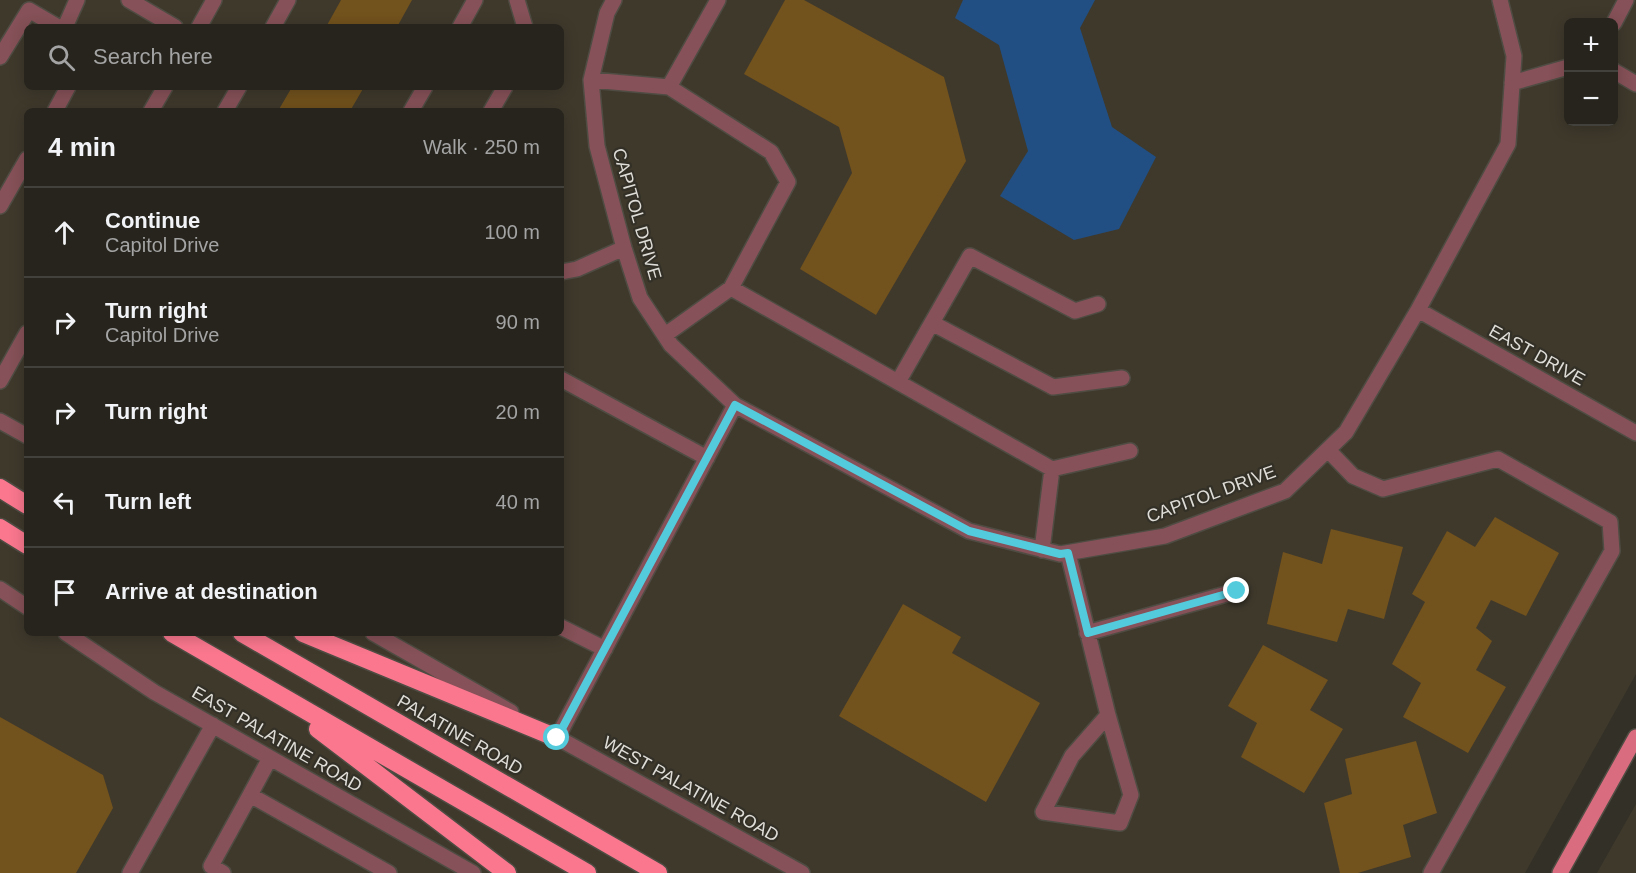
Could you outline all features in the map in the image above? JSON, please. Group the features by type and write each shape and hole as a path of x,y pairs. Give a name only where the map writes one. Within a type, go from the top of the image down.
{"highway":[{"path":"0,488 24,503"},
{"path":"0,528 24,543"},
{"path":"177,636 587,873"},
{"name":"PALATINE ROAD","path":"247,636 658,873"},
{"path":"310,636 557,738"},
{"path":"260,684 507,873"}],"main road":[{"path":"1560,873 1636,737"}],"street":[{"path":"66,24 77,0"},
{"path":"129,0 170,24"},
{"path":"201,24 214,0"},
{"path":"275,24 288,0"},
{"path":"462,24 475,0"},
{"path":"518,0 524,24"},
{"name":"CAPITOL DRIVE","path":"614,0 607,13 591,80 597,146 640,298 671,345 735,405 969,531 1060,554 1165,536 1285,490 1346,432 1418,310 1508,144 1514,56 1500,0"},
{"path":"669,87 718,0"},
{"path":"1617,18 1626,0"},
{"path":"0,57 29,10 53,24"},
{"path":"1512,83 1564,68"},
{"path":"1617,72 1636,84"},
{"path":"591,80 669,87 771,152 788,182 731,288 665,336"},
{"path":"57,108 66,90"},
{"path":"154,108 163,90"},
{"path":"227,108 237,90"},
{"path":"413,108 423,90"},
{"path":"493,108 503,90"},
{"path":"0,206 24,164"},
{"path":"564,271 577,269 624,248"},
{"path":"898,382 970,256 1075,311 1098,304"},
{"path":"731,288 1052,470 1130,451"},
{"name":"EAST DRIVE","path":"1418,310 1636,433"},
{"path":"932,323 1053,387 1122,378"},
{"path":"0,381 24,338"},
{"path":"564,381 707,458"},
{"path":"557,738 735,405"},
{"path":"0,421 24,434"},
{"path":"1328,450 1353,476 1383,489 1498,459 1610,522 1612,551 1431,873"},
{"path":"1042,550 1052,470"},
{"path":"1068,553 1108,715 1131,795 1120,823 1043,812 1072,756 1108,715"},
{"path":"0,589 24,605"},
{"path":"1088,633 1237,591"},
{"path":"564,628 605,649"},
{"name":"EAST PALATINE ROAD","path":"70,636 154,692 473,873"},
{"name":"WEST PALATINE ROAD","path":"377,636 802,873"},
{"path":"130,873 213,725"},
{"path":"223,873 211,866 270,758"},
{"path":"250,795 389,873"}],"shaded area":[{"path":"0,0 1636,0 1636,674 1525,873 0,873"},
{"path":"1636,804 1636,873 1597,873"}],"water":[{"path":"963,0 1095,0 1080,28 1112,127 1156,157 1119,229 1074,240 1000,196 1028,151 999,45 955,18"}],"building":[{"path":"341,0 412,0 399,24 328,24"},
{"path":"785,0 804,0 944,77 966,161 876,315 800,269 852,173 839,127 744,74"},
{"path":"290,90 362,90 352,108 280,108"},
{"path":"1495,517 1559,553 1526,616 1491,600 1476,628 1492,641 1476,670 1506,687 1468,753 1403,717 1421,683 1392,664 1425,602 1412,594 1447,531 1475,547"},
{"path":"1331,529 1403,547 1384,619 1348,609 1337,642 1267,624 1283,552 1322,564"},
{"path":"903,604 961,637 952,653 1040,703 986,802 839,716"},
{"path":"1263,645 1328,680 1310,710 1343,729 1304,793 1241,757 1257,723 1228,706"},
{"path":"0,717 103,775 113,808 76,873 0,873"},
{"path":"1416,741 1437,813 1403,825 1411,857 1358,873 1340,873 1324,803 1352,794 1345,759"}],"route":[{"path":"557,738 735,405 969,531 1060,554 1068,553 1088,633 1237,591"}]}
